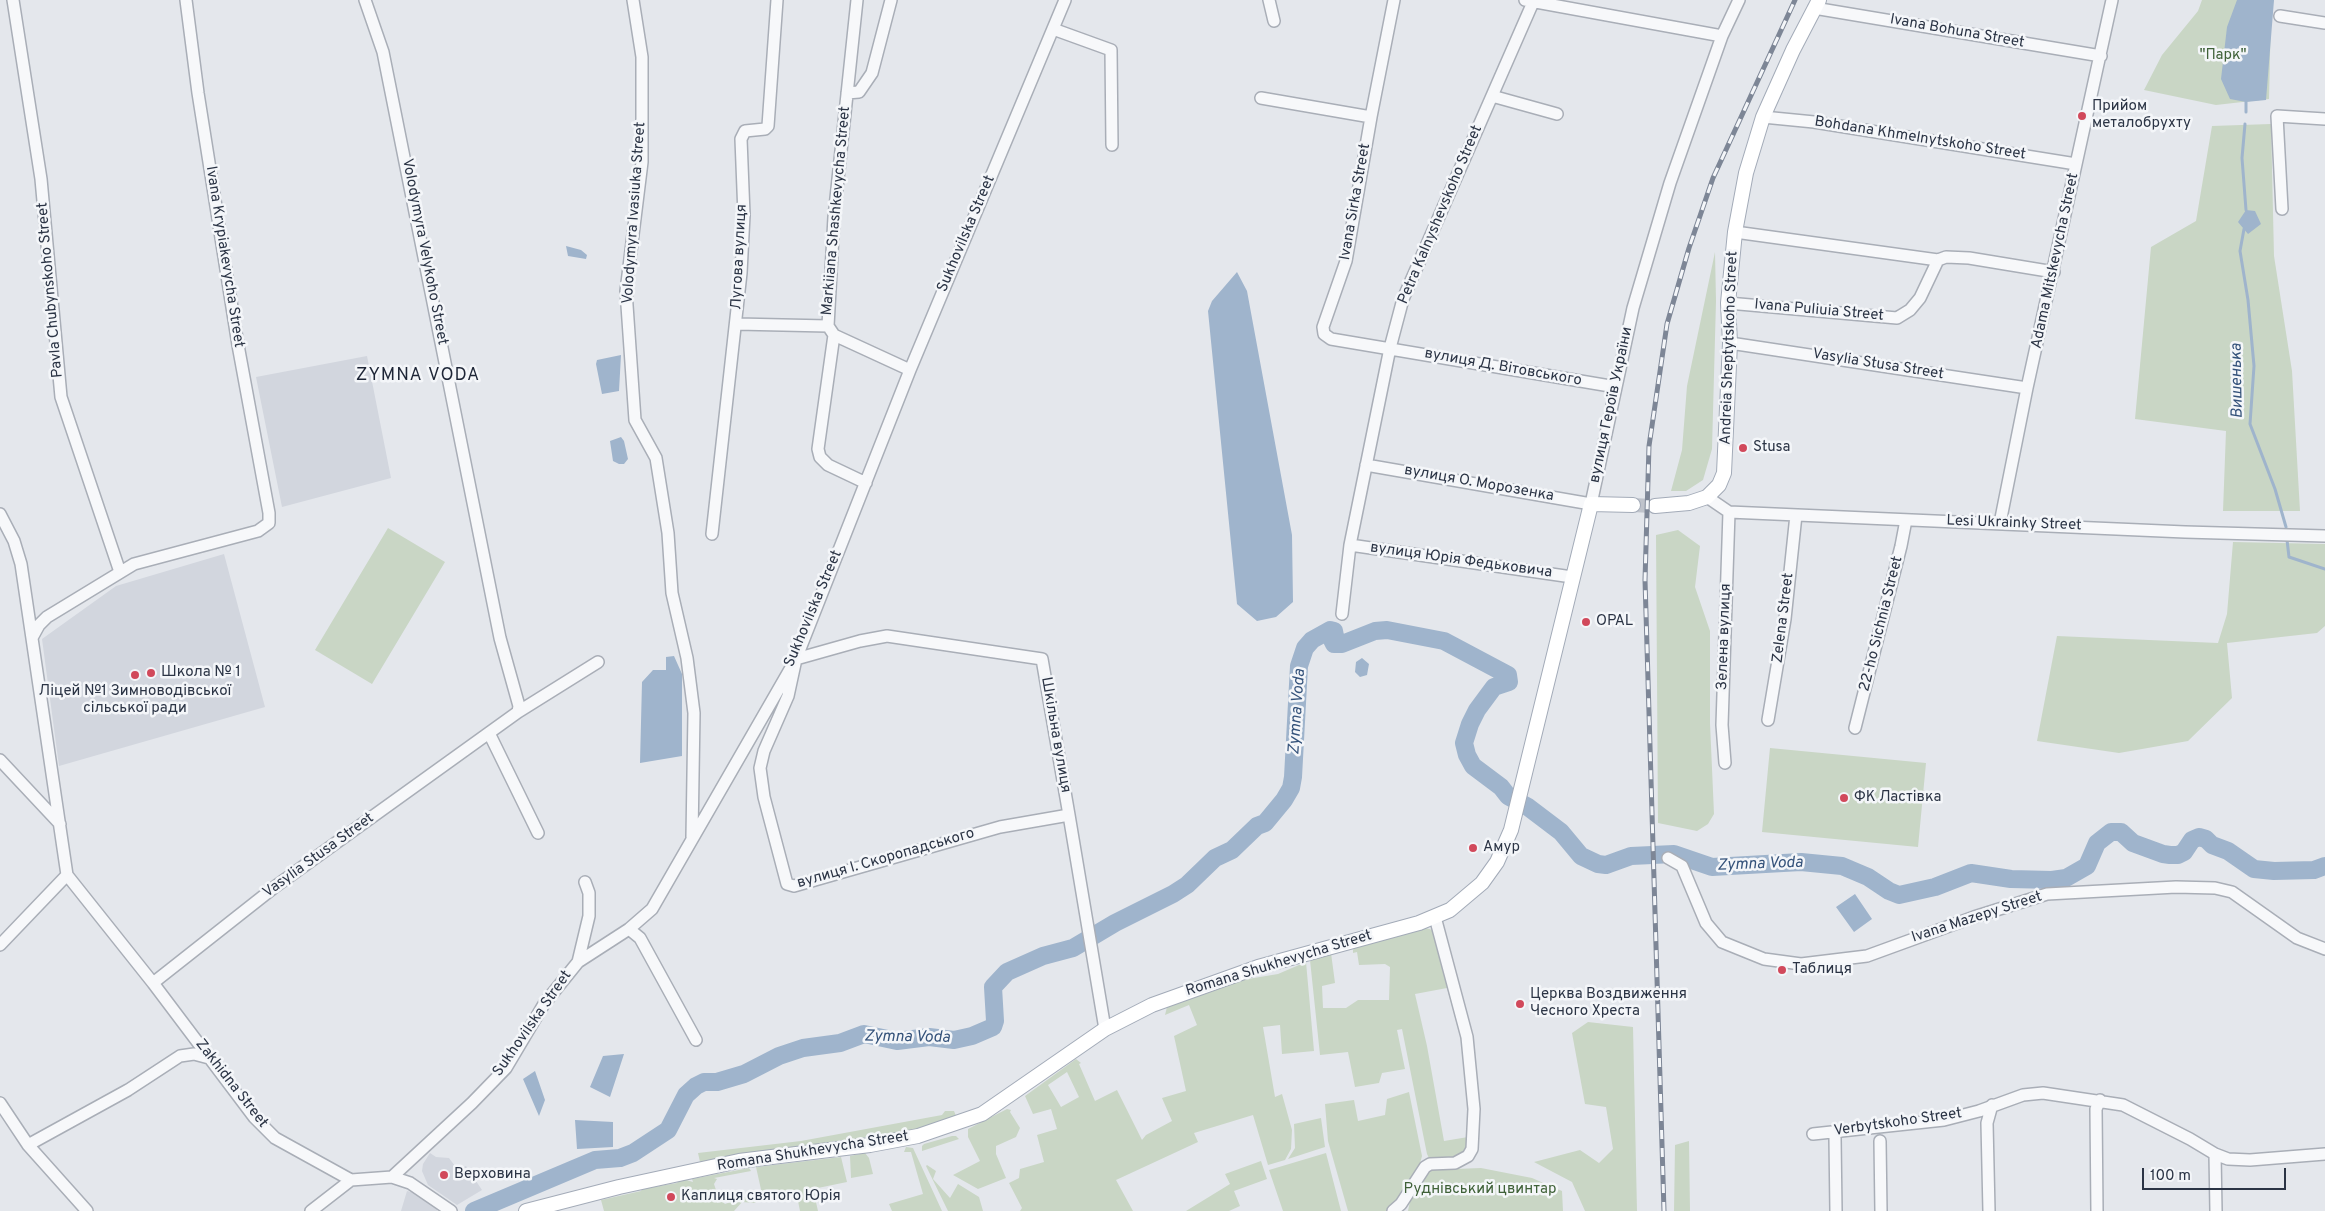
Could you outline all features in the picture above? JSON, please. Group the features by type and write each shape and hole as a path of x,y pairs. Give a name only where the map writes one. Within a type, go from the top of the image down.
{"main road":[{"name":"Andreia Sheptytskoho Street","path":"1707,496 1719,486 1724,473 1730,343 1728,303 1735,232 1746,173 1763,117 1817,4"},
{"path":"1654,506 1689,503 1707,496"},
{"path":"1591,504 1633,505"},
{"name":"вулиця Героїв України","path":"1515,818 1591,504"},
{"name":"Romana Shukhevycha Street","path":"526,1211 739,1161 870,1145 926,1134 982,1114 998,1105 1105,1029 1159,1002 1232,976 1308,952 1410,925 1450,910 1482,883 1497,862 1515,818"}],"street":[{"name":"Pavla Chubynskoho Street","path":"13,0 41,180 61,397 120,572"},
{"name":"Ivana Krypiakevycha Street","path":"120,572 151,558 258,531 268,523 269,513 236,335 198,93 186,0"},
{"name":"Volodymyra Velykoho Street","path":"365,0 383,52 500,638 519,706 518,712"},
{"name":"Volodymyra Ivasiuka Street","path":"633,0 642,58 642,162 626,291 635,420 656,458 668,533 672,593 688,658 694,713 692,838"},
{"name":"Лугова вулиця","path":"712,534 737,324 744,215 741,139 745,131 765,129 768,126 777,0"},
{"name":"Markiiana Shashkevycha Street","path":"858,0 846,93 834,217 831,330 818,449 820,457 828,464 866,483"},
{"path":"846,93 859,92 872,73 891,0"},
{"name":"Sukhovilska Street","path":"392,1177 472,1104 506,1068 544,1004 578,962 629,929 652,908 796,659 910,370 1065,0"},
{"path":"1270,0 1274,21"},
{"name":"Ivana Sirka Street","path":"1390,348 1331,339 1324,334 1323,327 1346,261 1394,0"},
{"name":"вулиця Героїв України","path":"1591,504 1633,308 1670,183 1722,36 1739,0"},
{"name":"Adama Mitskevycha Street","path":"2000,523 2027,388 2054,272 2112,0"},
{"path":"1531,1 1722,36"},
{"name":"Petra Kalnyshevskoho Street","path":"1342,614 1350,545 1390,348 1403,299 1492,96 1531,1"},
{"name":"Ivana Bohuna Street","path":"1817,4 2101,56"},
{"path":"2280,16 2325,23"},
{"path":"1053,29 1111,50 1112,145"},
{"path":"1492,96 1557,114"},
{"path":"1261,98 1371,117"},
{"path":"2282,209 2277,116 2325,120"},
{"name":"Bohdana Khmelnytskoho Street","path":"1763,117 1814,122 2076,164"},
{"path":"1735,232 1938,260 1946,257 1969,258 2054,272"},
{"name":"Ivana Puliuia Street","path":"1728,303 1897,318 1910,310 1920,298 1938,260"},
{"path":"737,324 831,330 910,370"},
{"name":"Vasylia Stusa Street","path":"1730,343 2027,388"},
{"name":"вулиця Д. Вітовського","path":"1390,348 1616,387"},
{"name":"вулиця О. Морозенка","path":"1366,464 1591,504"},
{"path":"1707,496 1729,512"},
{"name":"Lesi Ukrainky Street","path":"1729,512 2203,533 2325,536"},
{"name":"Зелена вулиця","path":"1725,763 1722,725 1729,512"},
{"path":"0,514 14,541 21,564 67,875 0,945"},
{"name":"Zelena Street","path":"1768,720 1785,619 1796,515"},
{"name":"22-ho Sichnia Street","path":"1855,728 1906,520"},
{"name":"вулиця Юрія Федьковича","path":"1350,545 1572,577"},
{"path":"33,636 39,625 47,617 120,572"},
{"name":"Шкільна вулиця","path":"796,659 860,641 887,636 1042,659 1105,1029"},
{"name":"вулиця І. Скоропадського","path":"796,659 788,696 764,751 760,768 764,797 786,884 794,886 1000,827 1069,816"},
{"name":"Vasylia Stusa Street","path":"154,983 276,886 518,712 598,662"},
{"path":"489,733 538,833"},
{"path":"0,760 60,824"},
{"name":"Ivana Mazepy Street","path":"1668,858 1682,866 1706,923 1722,942 1764,959 1802,964 1867,956 1974,917 2047,894 2176,887 2215,888 2232,892 2297,938 2325,949"},
{"name":"Zakhidna Street","path":"67,875 154,983 254,1117 275,1138 351,1180"},
{"path":"578,962 590,916 590,893 585,882"},
{"path":"1393,1211 1401,1204 1420,1170 1430,1164 1450,1164 1463,1160 1472,1149 1474,1136 1472,1070 1467,1037 1435,917"},
{"path":"629,929 640,938 696,1040"},
{"path":"28,1145 128,1090 180,1056 194,1054 209,1058"},
{"name":"Verbytskoho Street","path":"1813,1134 1944,1120 1979,1111 2023,1095 2043,1093 2100,1100 2123,1105 2228,1159 2250,1160 2325,1154"},
{"path":"2097,1211 2096,1108 2100,1100"},
{"path":"0,1103 28,1145 87,1211"},
{"path":"1989,1211 1987,1123 1992,1105"},
{"path":"1835,1138 1836,1211"},
{"path":"1880,1141 1881,1211"},
{"path":"2215,1154 2216,1211"},
{"path":"311,1211 351,1180 392,1177 410,1183 451,1211"}],"shaded area":[{"path":"367,356 391,478 282,507 256,377"},
{"name":"Школа № 1","path":"224,554 265,707 59,766 42,639 116,586"},
{"path":"430,1153 436,1157 449,1158 458,1170 466,1166 482,1190 457,1205 428,1185 422,1171 423,1164"},
{"path":"407,1191 418,1194 439,1208 437,1211 401,1211"}],"green space":[{"name":"\"Парк\"","path":"2202,0 2274,0 2271,12 2269,99 2216,105 2144,90 2162,55 2198,11"},
{"path":"2271,124 2274,256 2292,371 2300,511 2223,511 2226,431 2135,419 2151,247 2196,221 2212,126"},
{"path":"1715,252 1716,301 1712,449 1703,480 1686,491 1671,491 1682,450 1687,386"},
{"path":"388,528 445,562 372,684 315,650"},
{"path":"1678,530 1700,546 1695,587 1710,631 1710,723 1714,814 1708,824 1697,831 1658,823 1656,535"},
{"path":"2233,542 2325,544 2325,626 2317,633 2227,643 2232,698 2188,741 2119,753 2037,741 2057,636 2218,643 2227,614"},
{"name":"ФК Ластівка","path":"1770,748 1926,763 1918,847 1762,832"},
{"path":"1425,928 1430,929 1437,935 1462,1028 1471,1103 1469,1144 1462,1155 1452,1161 1430,1160 1427,1154 1402,1029 1397,1030 1405,1069 1382,1073 1379,1083 1355,1087 1348,1052 1320,1055 1310,960 1331,953 1335,983 1322,986 1323,1008 1346,1008 1358,1000 1389,1000 1390,967 1385,964 1359,965 1357,952 1353,953 1355,947","holes":["1447,988 1462,1043 1468,1104 1468,1137 1444,1141 1427,1046 1415,994"]},
{"path":"1306,962 1314,1051 1282,1054 1280,1025 1263,1027 1275,1097 1282,1094 1292,1130 1291,1149 1285,1160 1268,1165 1253,1115 1194,1133 1198,1142 1116,1180 1133,1211 1020,1211 1022,1208 1009,1183 1019,1178 1020,1169 1044,1162 1037,1135 1057,1129 1051,1109 1033,1114 1025,1096 1076,1059 1081,1063 1079,1064 1095,1101 1117,1090 1142,1140 1146,1135 1172,1121 1162,1098 1186,1091 1174,1036 1197,1025 1189,1005 1165,1015 1167,1007 1242,980 1278,974","holes":["1067,1072 1079,1097 1061,1107 1048,1085"]},
{"path":"1588,1022 1633,1027 1637,1211 1585,1211 1572,1182 1534,1162 1580,1150 1599,1163 1613,1149 1606,1107 1585,1104 1572,1033"},
{"path":"1409,1092 1422,1156 1419,1167 1390,1211 1348,1211 1328,1141 1325,1104 1354,1100 1358,1121 1385,1115 1387,1099"},
{"path":"1007,1109 1011,1110 1010,1112 1020,1128 1016,1137 996,1146 996,1154 1006,1178 978,1189 953,1175 980,1161 968,1137 968,1129"},
{"path":"945,1111 954,1111 956,1116 917,1130 700,1162 698,1153 801,1141 942,1115"},
{"path":"1321,1118 1325,1147 1288,1159 1295,1148 1294,1124"},
{"path":"956,1136 959,1139 922,1151 924,1144"},
{"path":"1689,1141 1690,1211 1674,1211 1675,1145"},
{"path":"906,1147 913,1148 942,1211 892,1211 889,1204 923,1194 911,1152 904,1152"},
{"path":"865,1153 869,1158 873,1174 851,1178 850,1156"},
{"path":"1326,1153 1341,1211 1283,1211 1269,1170"},
{"path":"841,1157 847,1182 813,1189 818,1211 800,1211 796,1191 762,1194 756,1167"},
{"path":"1261,1161 1267,1179 1234,1191 1240,1206 1229,1211 1186,1211 1230,1184 1225,1174"},
{"path":"926,1166 936,1171 933,1179 950,1198 958,1184 979,1197 983,1211 948,1211"},
{"path":"749,1168 751,1171 714,1178 717,1179 714,1184 716,1190 712,1189 717,1203 722,1201 725,1204 753,1194 752,1198 756,1203 742,1202 734,1211 604,1211 601,1200 641,1191 642,1189 677,1183 680,1178 693,1182 692,1179"},
{"name":"Руднівський цвинтар","path":"1481,1168 1532,1178 1562,1191 1563,1211 1408,1211 1411,1196 1429,1170"}],"water":[{"path":"2237,0 2274,0 2266,100 2246,102 2230,99 2221,79 2227,27"},
{"path":"2246,210 2255,211 2261,224 2248,234 2238,222"},
{"path":"566,246 581,250 587,255 586,259 568,256"},
{"path":"1237,272 1247,291 1292,535 1293,602 1276,617 1257,621 1237,604 1208,311 1212,301"},
{"path":"621,355 619,391 602,394 596,364 597,360"},
{"path":"621,437 624,441 628,459 624,464 613,461 610,441"},
{"path":"674,656 682,674 682,756 640,763 642,682 653,670 666,670 666,657"},
{"path":"1362,658 1369,664 1367,675 1360,677 1355,672 1356,662"},
{"path":"1855,894 1872,919 1854,932 1836,907"},
{"path":"624,1054 610,1097 590,1087 603,1056"},
{"path":"535,1071 545,1100 539,1116 523,1079"},
{"path":"575,1120 613,1122 613,1147 577,1149"}],"waterway":[{"name":"Вишенька","path":"2246,102 2246,112"},
{"name":"Вишенька","path":"2245,124 2242,158 2246,210"},
{"name":"Вишенька","path":"2244,229 2240,251 2248,300 2254,366 2250,424 2275,489 2286,527"},
{"name":"Вишенька","path":"2287,540 2289,557 2325,569"},
{"name":"Zymna Voda","path":"474,1211 595,1160 620,1158 633,1153 668,1130 686,1095 704,1082 717,1082 744,1074 779,1056 803,1048 840,1043 864,1034 897,1041 929,1037 954,1040 972,1036 993,1027 995,1021 993,987 1007,972 1043,956 1073,948 1115,923 1173,894 1187,885 1215,858 1232,850 1257,826 1265,823 1284,800 1291,788 1299,666 1305,648 1312,640 1330,630 1334,631 1335,636 1332,640 1334,644 1342,644 1375,631 1387,630 1444,641 1508,675 1509,682 1494,687 1477,710 1464,743 1467,755 1473,766 1501,787 1508,796 1528,807 1561,832 1581,856 1598,864 1606,865 1631,856 1674,854 1712,867 1801,862 1842,866 1868,877 1889,891 1899,895 1935,887 1971,873 2011,879 2052,880 2066,878 2087,866 2097,843 2111,832 2121,832 2133,843 2163,854 2178,855 2184,852 2192,840 2199,837 2206,839 2212,845 2228,851 2254,869 2274,871 2314,870 2325,866"}],"tunnel":[{"path":"1633,505 1655,506"}],"railway":[{"path":"1664,1211 1645,580 1649,446 1667,324 1689,248 1713,178 1795,0"}],"place":[{"name":"Прийом металобрухту","path":"2082,116"},
{"name":"Stusa","path":"1743,448"},
{"name":"OPAL","path":"1586,622"},
{"name":"Школа № 1","path":"151,673"},
{"name":"Ліцей №1 Зимноводівської сільської ради","path":"135,675"},
{"name":"ФК Ластівка","path":"1844,798"},
{"name":"Амур","path":"1473,848"},
{"name":"Таблиця","path":"1782,970"},
{"name":"Церква Воздвиження Чесного Хреста","path":"1520,1004"},
{"name":"Верховина","path":"444,1175"},
{"name":"Каплиця святого Юрія","path":"671,1197"}],"district":[{"name":"ZYMNA VODA","path":"418,376"}]}
